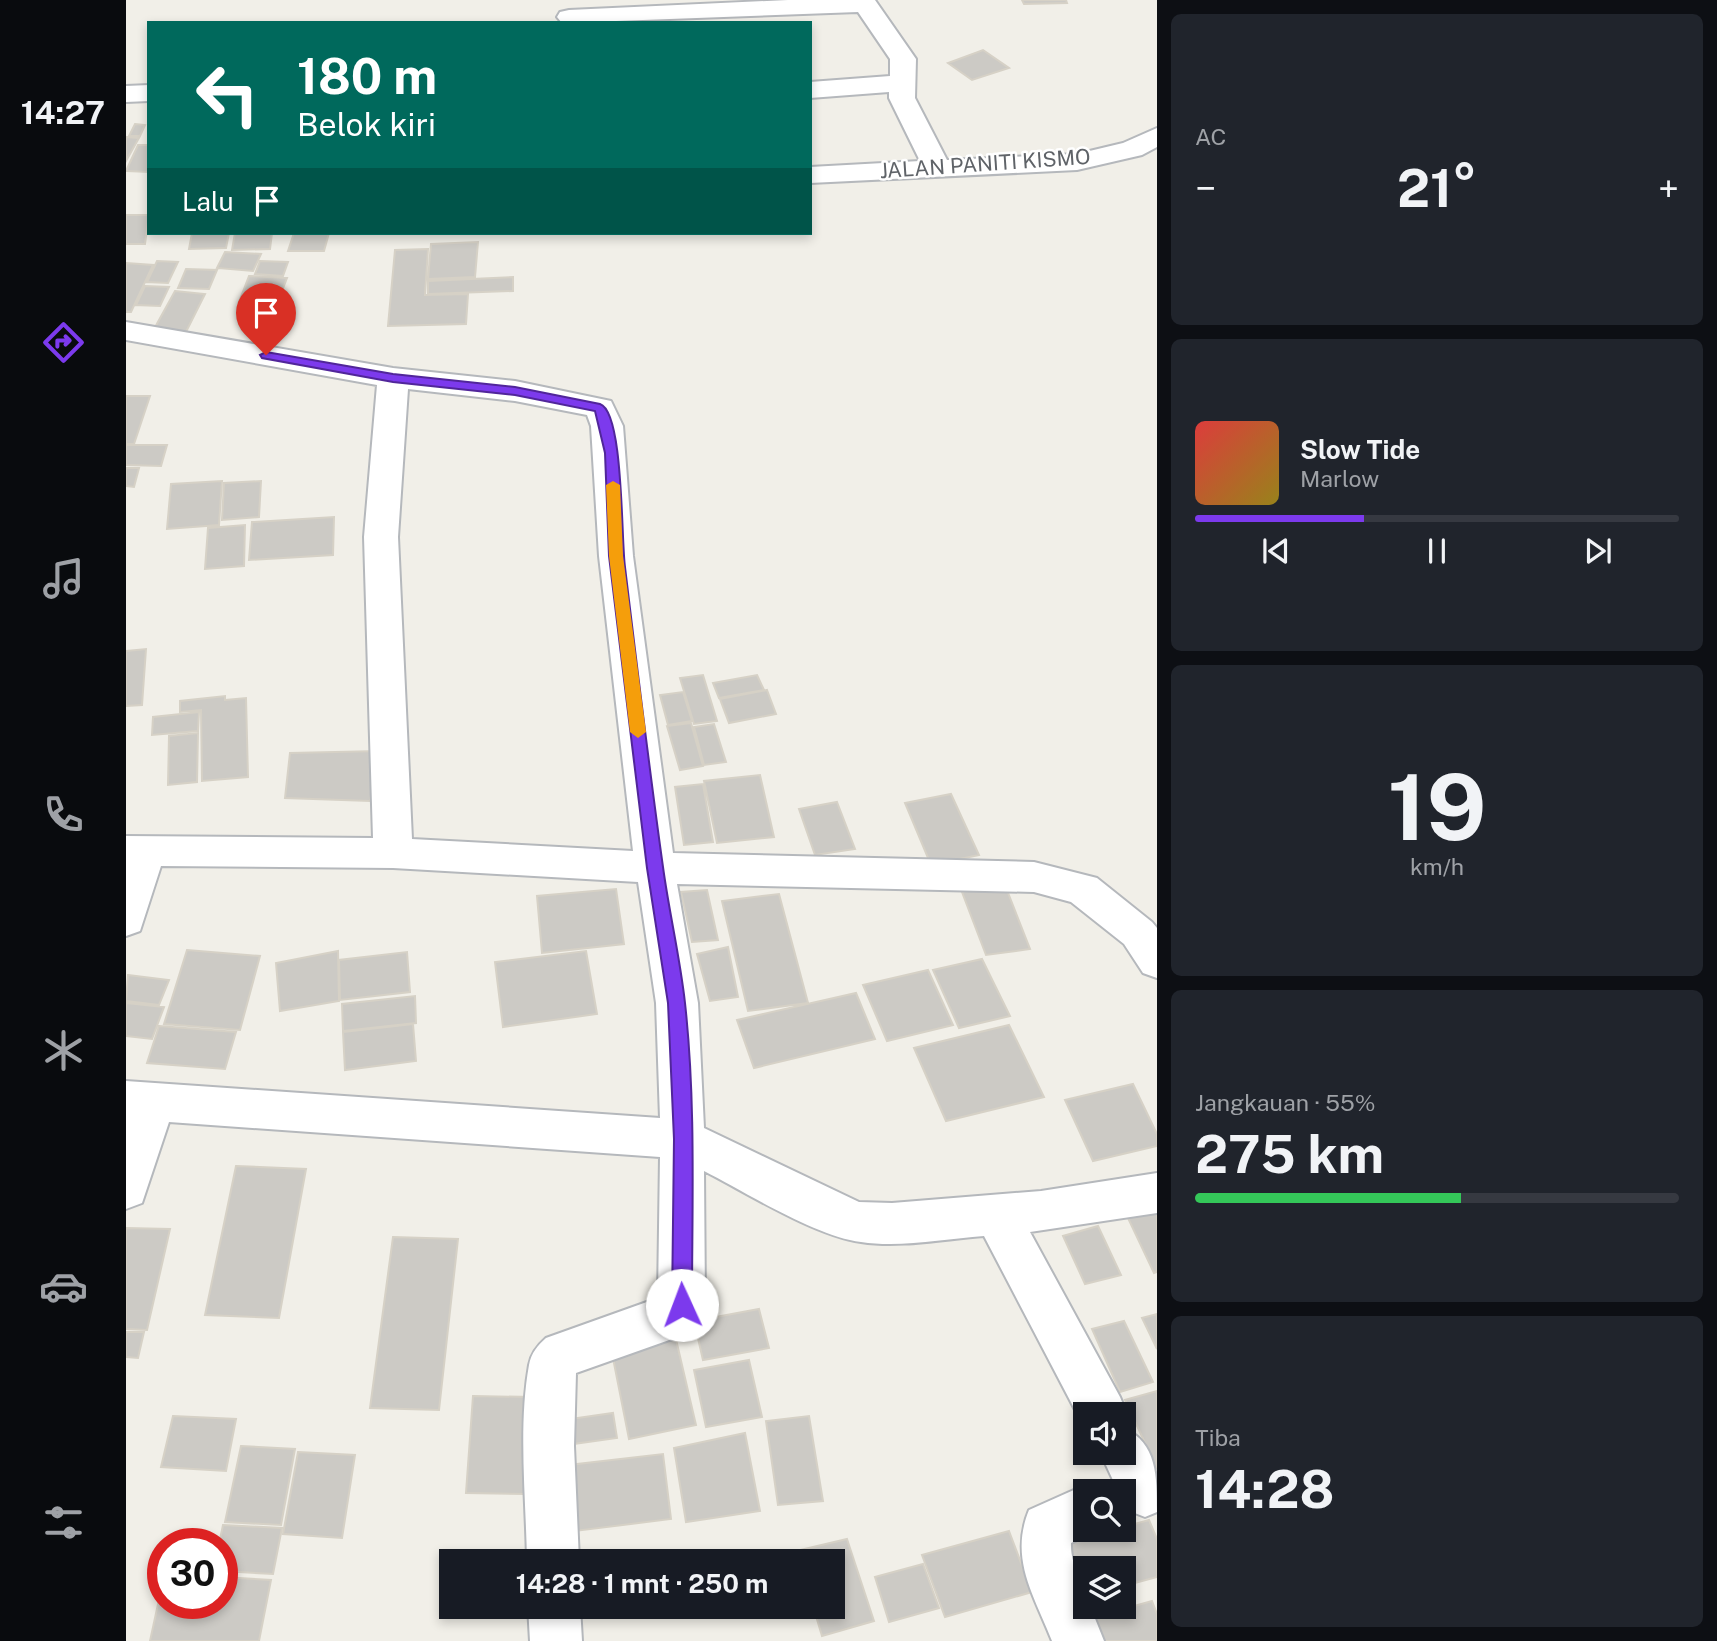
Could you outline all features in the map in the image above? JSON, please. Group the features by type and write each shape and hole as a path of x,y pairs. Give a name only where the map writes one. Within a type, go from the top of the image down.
{"street":[{"path":"569,18 864,2 903,59 900,83 902,98 938,169"},
{"path":"812,90 900,83"},
{"path":"126,94 147,93"},
{"name":"JALAN PANITI KISMO","path":"812,175 1077,162 1132,149 1157,136"},
{"path":"126,331 393,378 515,391 600,408 607,426 611,453 616,556 655,868 677,1003 683,1139 682,1305 672,1317 574,1349 553,1363 549,1446 553,1549"},
{"path":"393,378 381,537 393,853"},
{"path":"126,920 135,853 393,853 655,868 1034,877 1083,889 1138,933 1157,961"},
{"path":"126,1189 140,1102 683,1139 829,1212 859,1222 892,1223 1041,1211 1157,1193"},
{"path":"996,1214 1097,1402"},
{"path":"1073,1516 1046,1528 1045,1557 1078,1641"},
{"path":"554,1619 555,1641"}],"building":[{"path":"1022,0 1066,0 1067,3 1024,4"},
{"path":"983,50 1009,68 972,80 948,63"},
{"path":"135,124 145,125 140,136 129,136"},
{"path":"126,137 139,138 126,161"},
{"path":"138,145 147,145 147,172 126,171"},
{"path":"126,215 147,215 145,244 126,244"},
{"path":"192,235 229,235 226,248 189,249"},
{"path":"235,235 272,235 270,249 232,250"},
{"path":"293,235 328,235 324,251 288,251"},
{"path":"478,242 475,277 428,279 431,244"},
{"path":"428,249 425,295 468,294 466,324 388,326 395,250"},
{"path":"225,252 261,254 253,271 217,268"},
{"path":"157,261 178,262 168,283 147,282"},
{"path":"260,261 288,262 283,276 255,274"},
{"path":"126,263 153,265 131,312 126,312"},
{"path":"186,269 217,270 209,289 178,288"},
{"path":"249,276 287,278 277,304 239,302"},
{"path":"513,277 513,291 428,294 428,281"},
{"path":"145,286 169,287 160,306 136,305"},
{"path":"175,291 205,294 185,334 153,331"},
{"path":"126,396 150,396 134,444 126,444"},
{"path":"126,445 167,445 161,466 126,465"},
{"path":"126,468 139,468 134,487 126,486"},
{"path":"222,481 219,525 167,529 171,484"},
{"path":"261,481 259,517 222,520 224,483"},
{"path":"334,517 333,555 249,560 252,522"},
{"path":"245,525 244,566 205,569 208,528"},
{"path":"146,649 142,705 126,706 126,651"},
{"path":"703,675 717,721 694,724 680,678"},
{"path":"757,675 764,690 719,698 713,683"},
{"path":"767,690 776,714 729,723 720,699"},
{"path":"683,692 692,721 668,725 660,695"},
{"path":"225,696 225,700 246,698 248,777 202,781 201,710 180,712 180,701"},
{"path":"199,712 198,731 152,735 153,717"},
{"path":"691,723 703,766 680,770 667,726"},
{"path":"714,724 726,762 704,765 694,727"},
{"path":"198,733 197,782 168,785 169,736"},
{"path":"380,751 370,801 285,798 290,753"},
{"path":"760,775 774,837 717,843 704,781"},
{"path":"703,784 713,842 684,845 675,787"},
{"path":"951,794 979,855 931,865 905,803"},
{"path":"837,802 855,849 815,855 799,809"},
{"path":"1005,885 1030,949 986,955 962,892"},
{"path":"616,889 624,944 542,953 537,896"},
{"path":"707,890 718,940 692,942 681,892"},
{"path":"779,894 808,1003 748,1011 722,901"},
{"path":"728,947 738,997 710,1001 697,954"},
{"path":"187,950 260,956 240,1030 164,1024"},
{"path":"338,951 339,1001 280,1011 276,963"},
{"path":"586,951 597,1014 503,1027 495,962"},
{"path":"407,952 410,992 340,1000 339,960"},
{"path":"982,959 1010,1016 959,1028 933,970"},
{"path":"928,970 953,1025 887,1041 863,985"},
{"path":"128,975 169,980 159,1005 126,1001"},
{"path":"856,993 875,1039 754,1068 737,1020"},
{"path":"415,996 416,1023 343,1031 342,1004"},
{"path":"126,1003 164,1007 152,1039 126,1036"},
{"path":"413,1024 416,1061 345,1070 343,1032"},
{"path":"1009,1025 1044,1097 946,1121 914,1048"},
{"path":"159,1026 236,1032 225,1069 147,1063"},
{"path":"1133,1084 1157,1134 1157,1146 1093,1161 1065,1100"},
{"path":"236,1166 306,1169 279,1318 205,1315"},
{"path":"1157,1208 1157,1272 1154,1273 1127,1216"},
{"path":"1098,1226 1121,1275 1085,1284 1063,1236"},
{"path":"126,1228 170,1229 147,1330 126,1329"},
{"path":"393,1237 458,1239 439,1410 370,1408"},
{"path":"759,1309 769,1348 703,1360 694,1321"},
{"path":"1157,1314 1157,1349 1142,1318"},
{"path":"1124,1321 1153,1382 1120,1392 1092,1329"},
{"path":"126,1332 144,1332 138,1358 126,1357"},
{"path":"675,1335 696,1425 629,1439 611,1348"},
{"path":"749,1360 762,1417 706,1427 694,1370"},
{"path":"1157,1391 1157,1469 1136,1424 1136,1402 1125,1400"},
{"path":"473,1396 532,1397 526,1494 466,1493"},
{"path":"613,1413 617,1438 566,1445 563,1420"},
{"path":"173,1416 236,1419 226,1471 161,1467"},
{"path":"809,1416 823,1501 778,1505 766,1421"},
{"path":"745,1433 760,1511 686,1522 674,1448"},
{"path":"241,1446 295,1449 281,1525 225,1522"},
{"path":"298,1452 355,1455 342,1538 283,1534"},
{"path":"663,1454 671,1519 575,1531 569,1465"},
{"path":"1149,1520 1157,1539 1157,1577 1136,1583 1136,1556 1073,1556 1072,1601 1052,1547 1073,1541 1136,1542 1136,1524"},
{"path":"223,1525 282,1528 273,1574 238,1572 238,1528 222,1528"},
{"path":"1009,1531 1032,1592 945,1617 922,1555"},
{"path":"847,1539 874,1621 822,1636 817,1619 845,1619 845,1549 804,1549"},
{"path":"923,1564 939,1608 889,1622 875,1577"},
{"path":"238,1578 271,1580 259,1641 150,1641 155,1619 238,1619"},
{"path":"1152,1601 1157,1614 1157,1641 1089,1641 1081,1621 1136,1619 1136,1606"}],"slow traffic":[{"path":"613,485 616,556 638,732"}],"route":[{"path":"266,355 393,378 515,391 600,408 607,426 611,453 616,556 655,868 677,1003 683,1139 680,1249 682,1305"}]}
